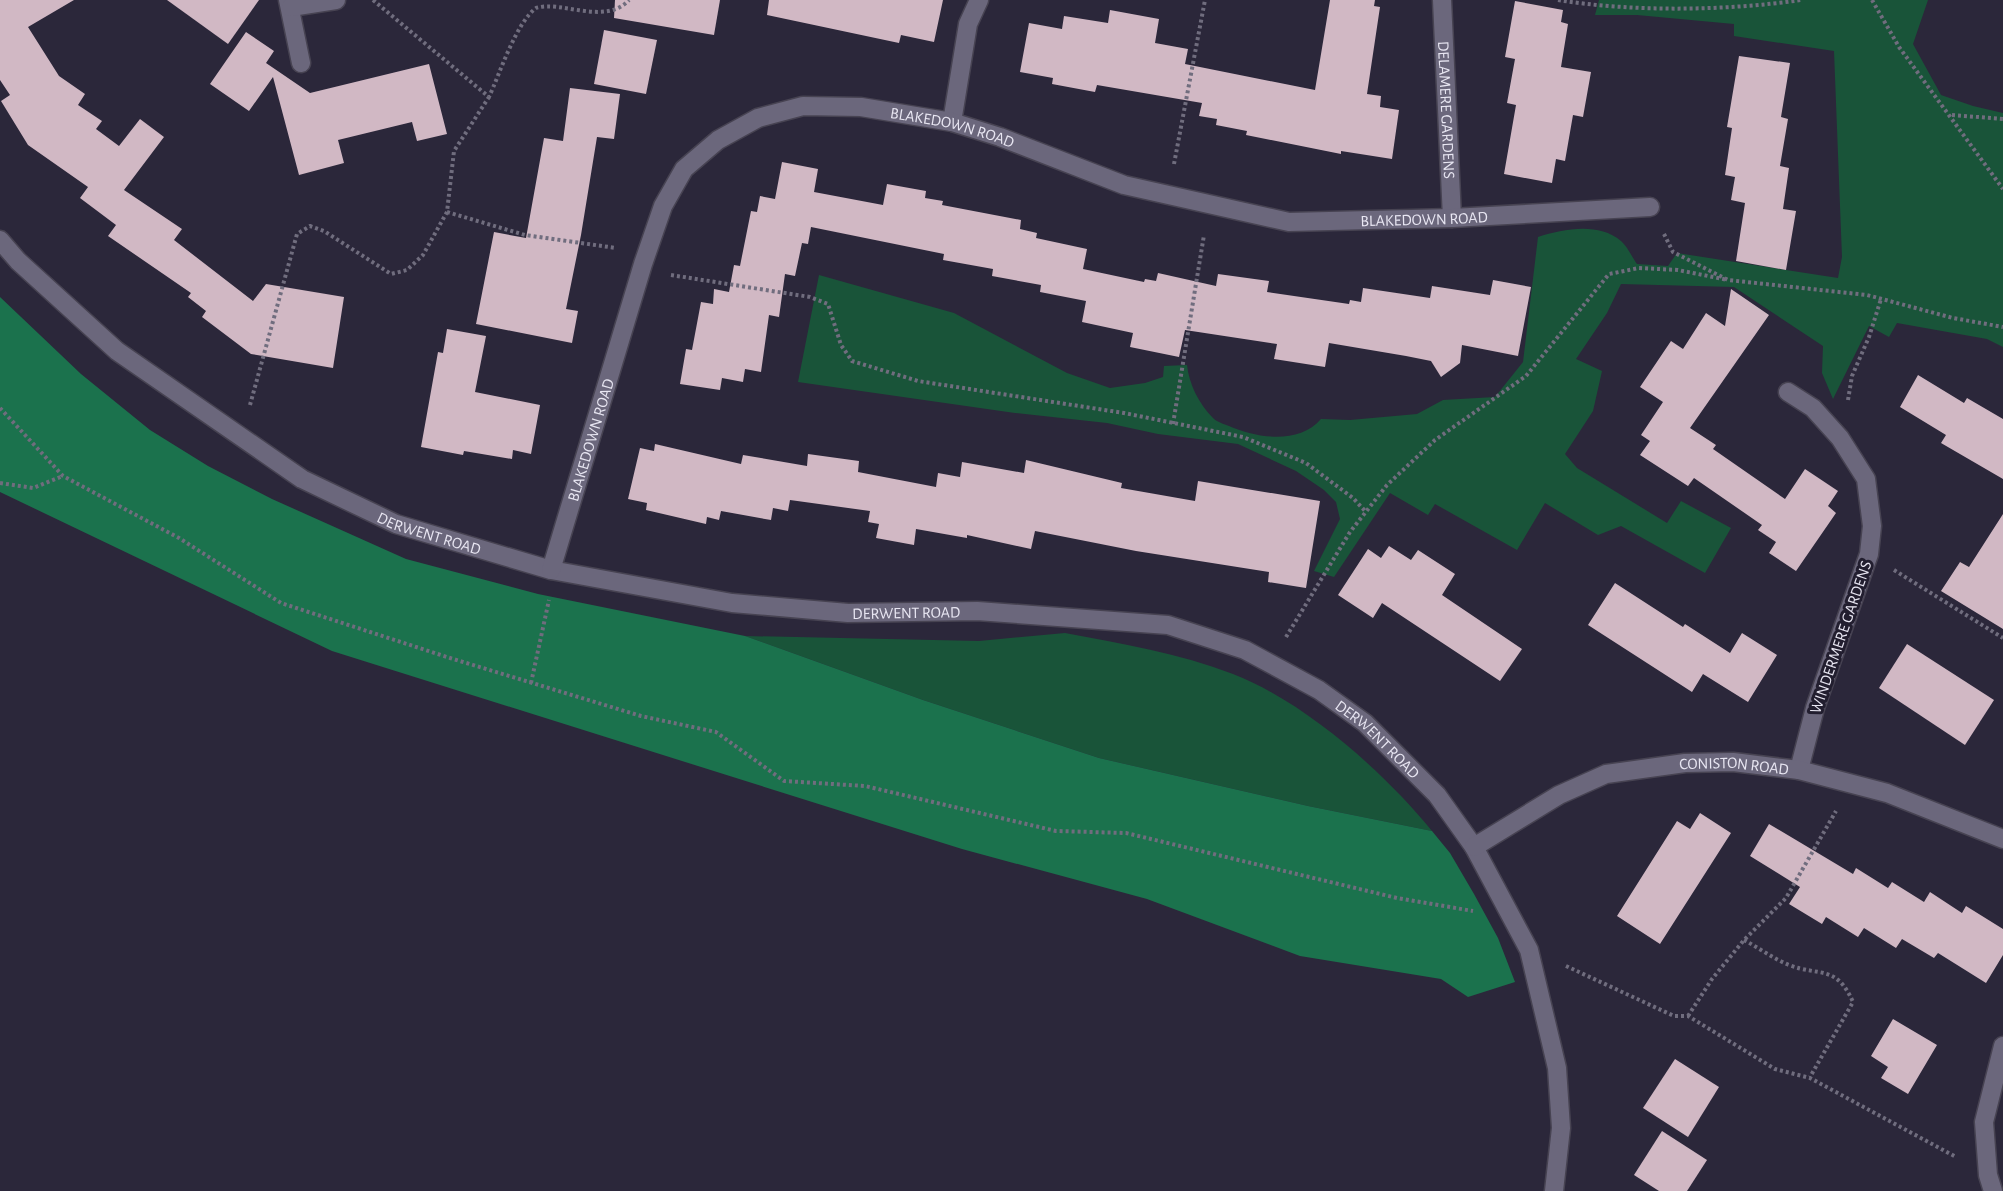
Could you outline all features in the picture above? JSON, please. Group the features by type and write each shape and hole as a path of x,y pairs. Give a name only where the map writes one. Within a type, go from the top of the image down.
{"street":[{"path":"301,63 290,4 336,0"},
{"path":"952,122 968,24 978,0"},
{"name":"DELAMERE GARDENS","path":"1442,0 1452,218"},
{"name":"BLAKEDOWN ROAD","path":"553,570 643,264 663,206 684,170 718,140 758,118 803,106 814,106 861,107 952,122 1000,136 1124,185 1209,206 1289,222 1452,218 1650,207"},
{"name":"DERWENT ROAD","path":"0,240 18,261 117,351 302,478 396,524 553,570 732,603 848,613 977,611 1168,625 1245,650 1319,690 1365,723 1437,795 1474,847 1529,950 1557,1068 1561,1128 1554,1191"},
{"name":"WINDERMERE GARDENS","path":"1788,392 1813,408 1833,430 1866,479 1872,526 1869,554 1815,708 1799,770"},
{"name":"CONISTON ROAD","path":"1474,847 1559,795 1606,774 1695,763 1734,762 1799,770 1887,793 2003,839"},
{"path":"1993,1191 1988,1175 1984,1122 2003,1047"}],"path":[{"path":"373,0 489,97"},
{"path":"241,438 297,234 310,226 324,231 391,274 407,270 423,255 447,213 454,151 489,97 525,19 538,6 561,3 607,11 629,0"},
{"path":"1169,197 1205,0"},
{"path":"1558,0 1616,7 1771,4 1801,0"},
{"path":"1872,0 1899,47 1952,115 2003,189"},
{"path":"1952,115 2003,118"},
{"path":"1173,424 1209,206"},
{"path":"1650,207 1673,252 1728,280"},
{"path":"447,213 525,235 619,249 664,274 810,297 828,304 841,345 852,361 918,381 1124,413 1243,438 1306,463 1353,498 1366,512"},
{"path":"1272,664 1296,618 1350,532 1387,485 1435,440 1526,376 1609,274 1639,268 1678,270 1728,280 1881,299 1953,318 2003,327"},
{"path":"1849,402 1852,376 1869,337 1881,299"},
{"path":"0,408 63,476 178,538 281,603 641,716 716,732 784,781 865,786 1056,831 1126,832 1397,898 1476,911 1510,912"},
{"path":"0,483 33,488 63,476"},
{"path":"1869,554 2003,638"},
{"path":"531,683 553,570"},
{"path":"1688,1016 1712,979 1744,940 1786,898 1852,784"},
{"path":"1744,940 1790,966 1826,972 1846,985 1853,1002 1810,1078"},
{"path":"1529,950 1674,1016 1688,1016 1775,1069 1810,1078 1959,1158"}],"green space":[{"path":"1599,0 1928,0 1913,44 1941,95 2003,113 2003,347 1987,339 1897,323 1889,337 1869,326 1833,399 1822,373 1823,346 1734,287 1621,284 1607,313 1576,359 1602,371 1593,411 1565,454 1577,468 1667,523 1681,501 1731,528 1705,573 1621,526 1598,535 1545,503 1517,550 1435,504 1428,515 1390,493 1334,577 1314,571 1340,519 1336,502 1324,490 1296,471 1238,444 1158,434 1107,423 1015,413 798,382 819,275 954,313 1067,373 1110,388 1145,383 1163,377 1164,366 1187,365 1196,393 1203,406 1215,419 1252,434 1277,437 1301,433 1321,419 1350,420 1417,414 1443,400 1495,397 1523,362 1538,237 1548,234 1581,229 1602,231 1621,241 1637,264 1668,266 1677,253 1838,278 1842,257 1834,51 1734,36 1734,24 1637,15 1595,15"},
{"path":"0,297 81,374 150,430 208,466 272,499 406,559 538,594 745,636 923,700 1099,758 1308,806 1432,831 1450,853 1474,894 1498,938 1515,982 1468,997 1441,979 1300,956 1147,899 962,849 332,651 0,492"},
{"path":"1065,633 1192,660 1260,686 1315,720 1342,741 1413,808 1432,831 1308,806 1099,758 923,700 745,636 979,641"}],"building":[{"path":"0,0 74,0 28,27 59,76 85,94 78,105 102,121 96,129 119,146 140,119 164,137 124,190 182,229 174,240 253,301 266,284 344,297 333,368 251,354 202,317 206,311 188,297 191,293 108,236 116,225 80,198 88,187 28,145 1,101 10,95 0,80"},
{"path":"167,0 259,0 228,44"},
{"path":"615,0 720,0 714,35 614,18"},
{"path":"769,0 943,0 934,42 901,35 899,43 767,15"},
{"path":"1330,0 1375,0 1374,6 1380,7 1367,94 1381,96 1380,107 1399,110 1392,159 1341,151 1341,154 1246,135 1247,131 1216,125 1217,119 1199,116 1202,103 1097,85 1095,92 1052,84 1053,78 1020,72 1029,23 1062,29 1064,16 1108,23 1110,10 1159,19 1155,43 1188,49 1185,64 1315,90"},
{"path":"1515,1 1563,10 1561,22 1568,24 1561,67 1591,72 1583,117 1573,115 1565,161 1556,159 1552,183 1504,174 1516,105 1507,103 1515,59 1505,57"},
{"path":"604,30 657,40 646,94 594,84"},
{"path":"246,32 274,51 266,63 310,93 429,64 447,134 417,141 412,122 338,140 344,163 299,175 273,77 249,111 210,84"},
{"path":"1739,56 1790,63 1781,117 1788,119 1780,166 1789,168 1783,209 1796,211 1786,270 1736,261 1745,203 1731,200 1735,177 1725,175 1732,128 1727,127"},
{"path":"570,88 620,94 614,139 597,137 566,309 578,311 572,343 476,324 494,232 526,238 544,138 563,141"},
{"path":"782,162 818,169 814,192 883,205 887,184 926,191 925,198 943,201 942,205 1021,220 1020,229 1037,233 1036,238 1087,249 1083,269 1144,282 1145,279 1156,281 1158,273 1216,286 1218,274 1269,281 1267,292 1349,304 1350,300 1361,302 1363,288 1430,298 1432,286 1490,295 1493,280 1531,287 1518,356 1462,345 1460,363 1441,377 1431,361 1406,356 1329,343 1325,367 1274,359 1277,344 1185,330 1179,357 1130,347 1133,333 1082,322 1086,301 1040,292 1041,285 992,276 993,269 943,260 944,254 811,227 808,244 802,243 795,276 785,274 779,317 769,315 761,372 745,369 743,382 722,378 720,390 680,384 686,349 692,350 701,302 713,304 714,289 729,292 734,265 740,266 751,211 757,212 760,196 775,199"},
{"path":"1731,289 1769,315 1690,428 1716,445 1713,449 1785,499 1805,469 1838,491 1828,506 1836,513 1796,571 1769,553 1776,542 1758,530 1762,525 1694,478 1688,486 1640,455 1650,441 1641,435 1663,402 1640,387 1671,341 1683,349 1706,313 1725,326"},
{"path":"447,329 486,336 475,392 540,405 531,454 513,450 512,459 464,451 463,455 421,447 438,352 443,353"},
{"path":"1918,375 1964,403 1967,398 2003,419 2003,479 1941,443 1946,435 1900,407"},
{"path":"655,444 741,464 743,455 807,466 808,454 859,461 858,472 936,487 938,473 960,477 962,462 1024,473 1026,460 1122,483 1121,488 1195,501 1198,481 1320,501 1306,588 1268,582 1269,572 1136,551 1035,531 1031,549 967,535 967,538 916,529 914,545 876,538 879,524 868,522 870,511 790,500 788,511 773,508 771,520 721,511 719,520 707,517 706,524 646,510 647,503 628,499 640,448 654,451"},
{"path":"2003,514 2003,629 1941,591 1960,562 1969,567"},
{"path":"1389,546 1411,560 1418,550 1455,574 1442,595 1522,649 1500,681 1382,603 1373,618 1338,595 1368,549 1381,558"},
{"path":"1615,583 1683,627 1685,624 1730,653 1742,633 1777,655 1748,702 1703,674 1692,692 1588,625"},
{"path":"1907,644 1994,700 1965,745 1879,688"},
{"path":"1700,813 1731,833 1660,944 1617,916 1677,821 1690,829"},
{"path":"1769,824 1853,874 1856,868 1888,888 1892,882 1924,902 1930,892 1962,913 1966,906 2003,929 2003,955 1986,983 1938,953 1934,958 1902,939 1896,948 1864,928 1858,937 1826,917 1822,924 1789,904 1800,887 1750,856"},
{"path":"1893,1019 1937,1045 1908,1094 1881,1078 1888,1067 1871,1056"},
{"path":"1675,1059 1719,1087 1688,1137 1643,1108"},
{"path":"1662,1131 1707,1160 1687,1191 1659,1191 1634,1175"}]}
